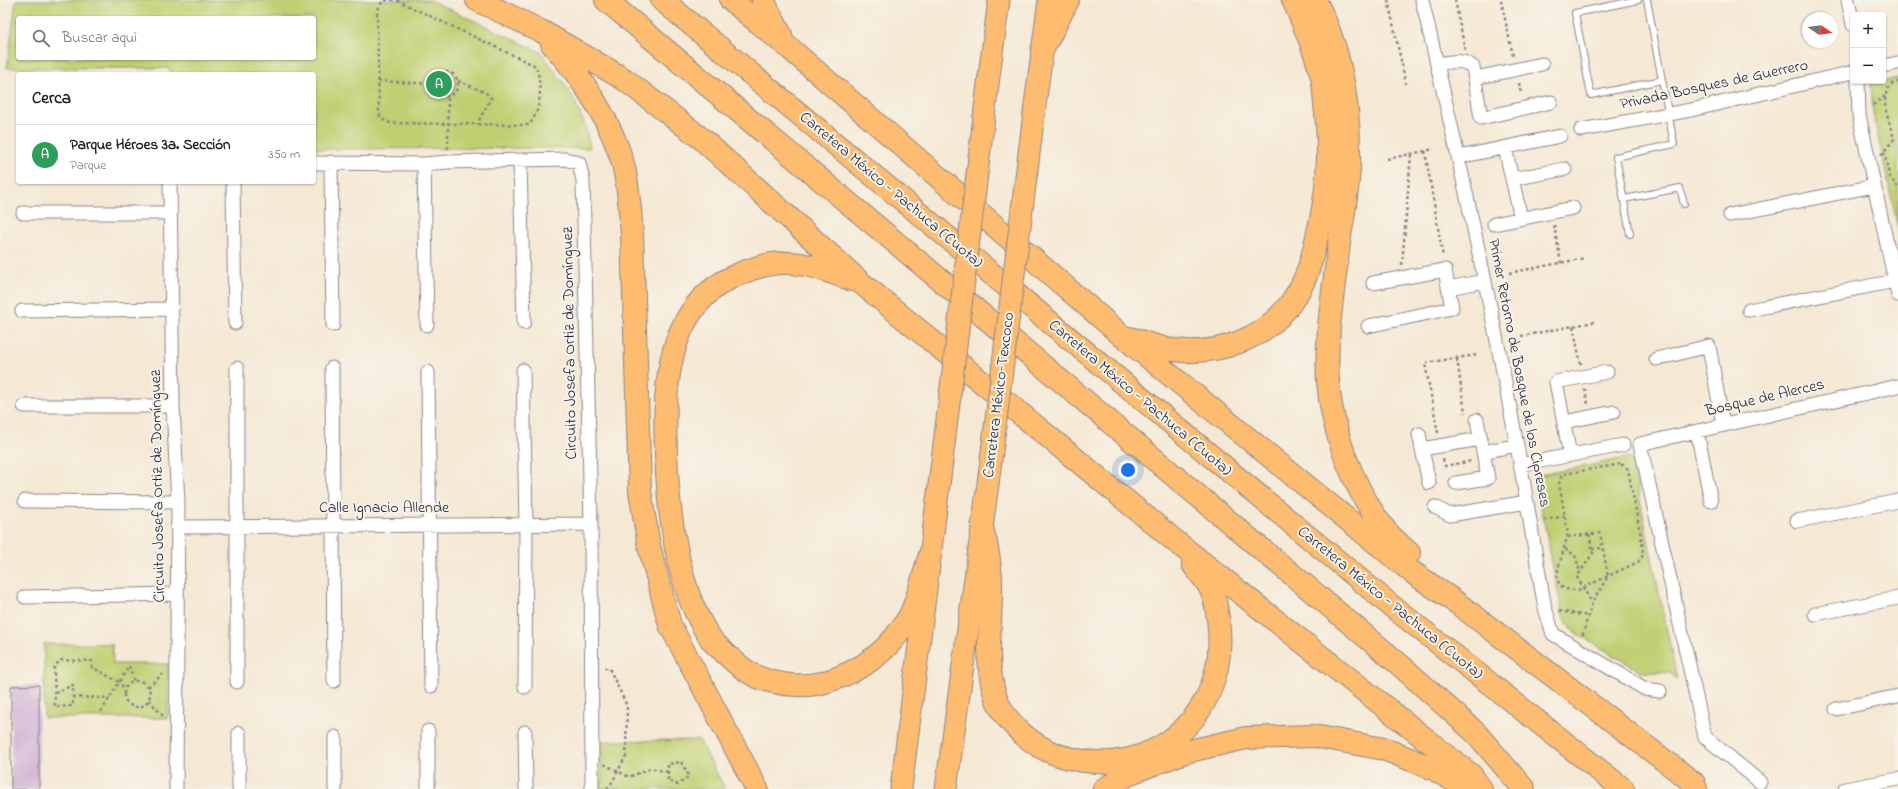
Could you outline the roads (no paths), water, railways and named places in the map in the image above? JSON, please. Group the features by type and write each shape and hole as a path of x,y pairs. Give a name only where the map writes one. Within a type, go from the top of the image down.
{"highway":[{"path":"478,0 541,30 624,79 702,139 860,282 1180,546 1471,775 1481,789"},
{"path":"606,0 1400,665 1476,733 1524,789"},
{"name":"Carretera México - Pachuca (Cuota)","path":"662,0 1383,599 1623,789"},
{"path":"731,0 788,47 1121,335 1412,572 1457,603 1694,783 1696,789"},
{"path":"763,0 788,47"},
{"path":"901,789 999,0"},
{"name":"Carretera México-Texcoco","path":"946,789 988,484 1049,0"},
{"path":"1042,51 1068,0"},
{"path":"1121,335 1173,350 1199,351 1220,349 1260,332 1280,316 1297,295 1311,262 1322,212 1329,167 1327,122 1322,77 1308,36 1293,0"},
{"path":"1315,0 1333,42 1342,79 1348,126 1349,162 1332,298 1329,345 1328,381 1332,407 1350,468 1364,499 1384,528 1457,603"},
{"path":"541,30 576,72 597,102 612,134 623,164 629,195 632,234 640,491 649,546 670,625 757,789"},
{"path":"860,282 813,266 784,263 754,268 726,279 699,300 682,325 671,360 666,403 666,448 669,505 679,562 695,610 711,640 736,663 758,678 789,685 816,684 852,673 870,663 891,643 910,614 931,552"},
{"path":"982,527 991,576 989,643 991,677 997,698 1010,721 1019,731 1036,745 1058,756 1082,762 1109,764 1134,760 1155,751 1175,739 1194,720 1206,699 1216,675 1220,648 1218,618 1212,592 1180,546"},
{"path":"1104,789 1132,772 1185,752 1246,738 1314,736 1384,749 1434,768 1468,789"}],"street":[{"name":"Primer Retorno de Bosque de los Cipreses","path":"1422,0 1459,157 1485,281 1517,446 1545,608 1553,634 1645,689 1660,691"},
{"path":"1848,0 1850,12"},
{"path":"1437,64 1461,61 1467,62 1473,67 1476,78 1481,118 1551,102"},
{"path":"1886,65 1898,63"},
{"path":"1476,78 1542,64"},
{"name":"Privada Bosques de Guerrero","path":"1581,130 1669,114 1850,73"},
{"path":"1858,84 1859,115 1898,295"},
{"path":"1459,157 1560,136"},
{"path":"1505,148 1521,218"},
{"name":"Circuito Josefa Ortiz de Domínguez","path":"316,162 424,164 565,159 579,163 583,180 591,524 592,789"},
{"path":"520,161 524,323"},
{"path":"331,162 333,325"},
{"path":"424,164 427,325"},
{"path":"1512,179 1565,169"},
{"name":"Circuito Josefa Ortiz de Domínguez","path":"170,184 173,406 178,502 176,789"},
{"path":"233,184 235,322"},
{"path":"1730,215 1874,186"},
{"path":"1494,224 1573,208"},
{"path":"23,213 171,213"},
{"path":"1368,326 1452,308 1445,270 1372,283"},
{"path":"1448,288 1485,281"},
{"path":"1749,310 1895,281"},
{"path":"22,311 172,309"},
{"path":"1656,359 1709,346 1722,425"},
{"path":"237,368 237,682"},
{"path":"332,368 334,681"},
{"path":"523,370 526,525 525,687"},
{"path":"428,372 431,686"},
{"path":"1570,455 1556,382 1607,372"},
{"name":"Bosque de Alerces","path":"1760,782 1705,736 1640,444 1898,386"},
{"path":"24,406 173,406"},
{"path":"1564,422 1614,412"},
{"path":"1456,483 1488,478 1484,455 1475,440 1477,420"},
{"path":"1697,431 1711,501"},
{"path":"1419,434 1430,483"},
{"path":"1422,449 1475,440"},
{"path":"1520,465 1623,445"},
{"path":"1484,455 1517,446"},
{"path":"25,501 178,502"},
{"path":"1797,521 1898,501"},
{"path":"1434,507 1450,515 1527,502"},
{"name":"Calle Ignacio Allende","path":"177,527 238,525 591,524"},
{"path":"25,597 177,594"},
{"path":"1815,614 1898,598"},
{"path":"1836,709 1898,696"},
{"path":"428,731 428,789"},
{"path":"526,732 526,789"},
{"path":"239,789 240,733"},
{"path":"335,737 335,789"},
{"path":"1845,789 1898,779"}],"lane":[{"path":"1638,0 1575,13 1591,94 1662,80"},
{"path":"1630,234 1616,157 1674,144 1647,0"},
{"path":"1624,199 1680,188 1684,204"}],"place":[{"name":"Parque Héroes 3a. Sección","path":"439,84"}]}
